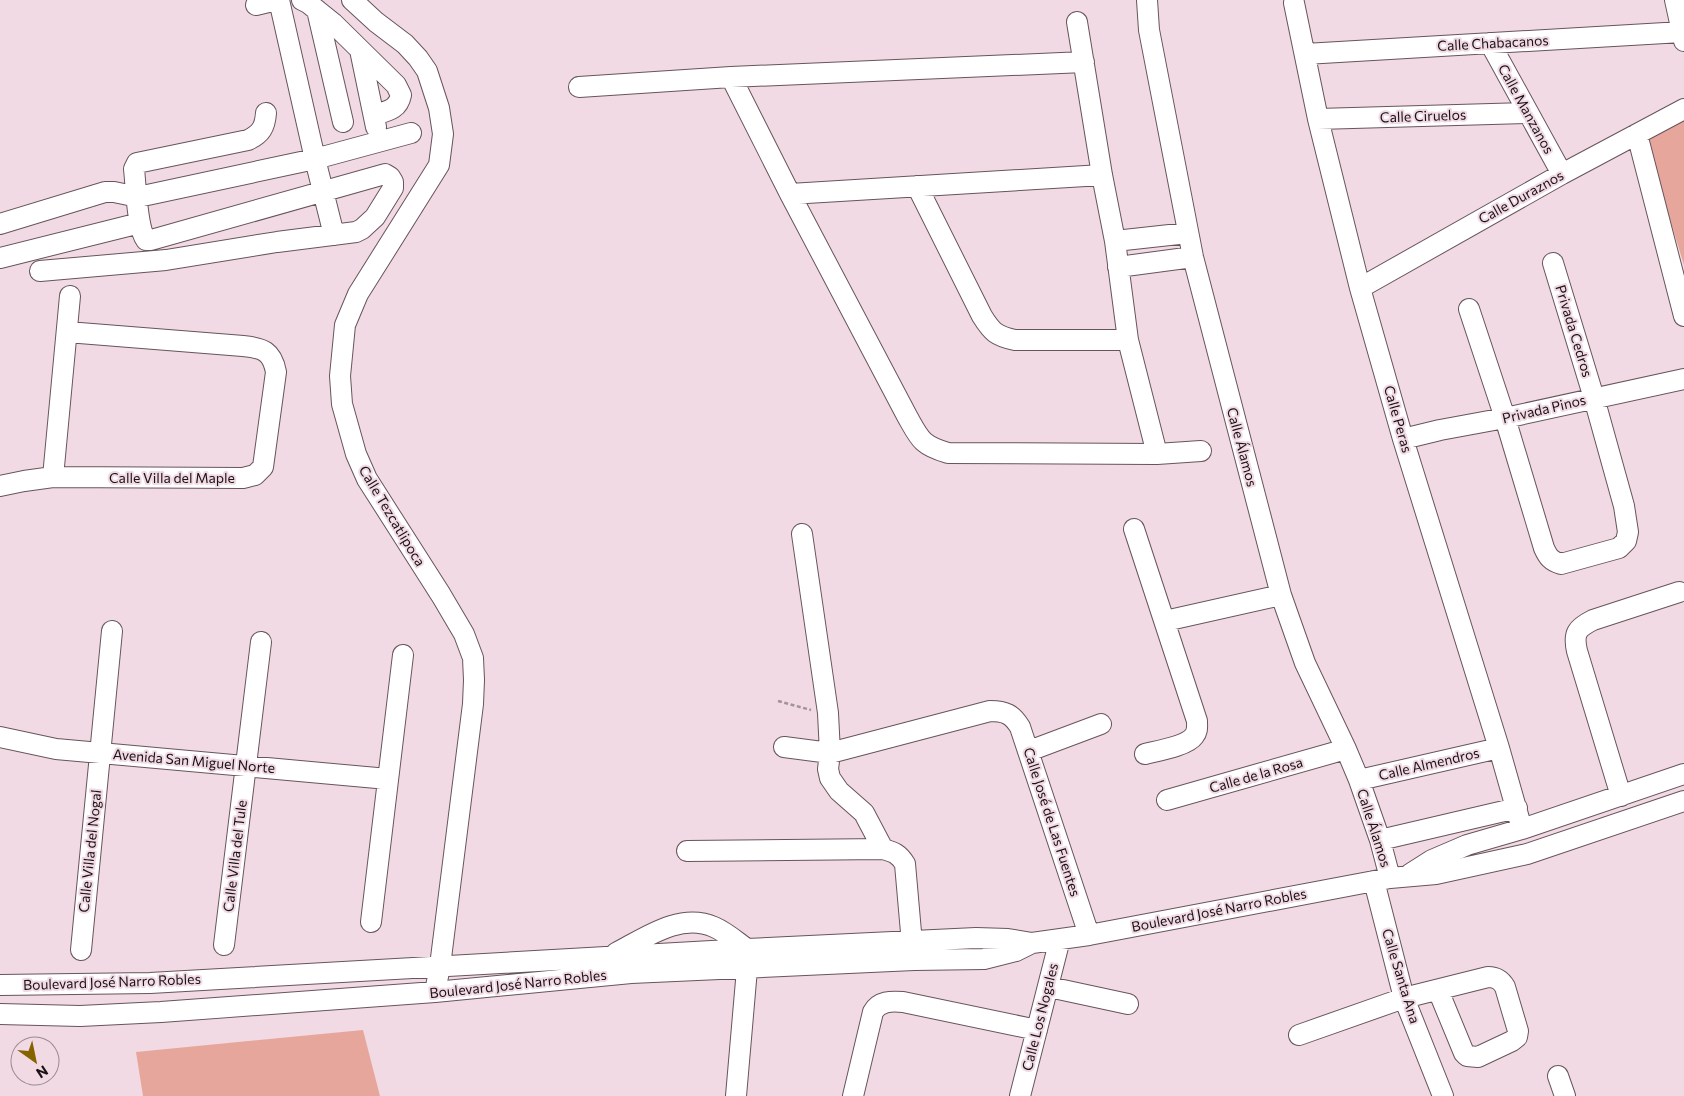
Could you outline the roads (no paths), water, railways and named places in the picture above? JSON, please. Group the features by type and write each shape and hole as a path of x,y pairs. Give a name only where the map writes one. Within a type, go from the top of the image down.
{"street":[{"path":"256,5 278,0 334,235"},
{"name":"Calle Tezcatlipoca","path":"352,0 376,22 405,44 427,71 439,108 443,134 440,164 358,294 345,325 340,376 342,404 348,429 356,454 367,478 464,634 473,658 473,704 440,966 435,992"},
{"name":"Calle Álamos","path":"1147,0 1149,30 1192,257 1281,595 1305,663 1359,780 1380,840 1390,879"},
{"path":"1675,0 1683,36"},
{"name":"Calle Peras","path":"1294,3 1318,119 1360,288 1403,439 1499,748 1522,829"},
{"path":"310,5 396,85 401,95 398,106 374,115"},
{"path":"310,5 343,122"},
{"path":"1077,22 1102,175 1116,241 1128,340 1157,454"},
{"name":"Calle Chabacanos","path":"1305,54 1490,43 1683,36"},
{"name":"Calle Manzanos","path":"1490,43 1562,174"},
{"path":"360,50 380,141"},
{"path":"579,87 731,77 1084,62"},
{"path":"731,77 790,194 907,416 918,436 932,448 948,453 1157,454 1201,451"},
{"name":"Calle Duraznos","path":"1360,288 1562,174 1684,109"},
{"path":"40,271 166,260 356,232 368,224 375,217 393,188 393,182 385,174 148,240 144,238 140,223 134,169 137,163 248,140 262,130 266,123 266,113"},
{"name":"Calle Ciruelos","path":"1318,119 1528,113"},
{"path":"0,224 105,192 138,197 315,158 410,133"},
{"path":"1637,134 1684,316"},
{"path":"790,194 1102,175"},
{"path":"917,186 982,316 991,330 1001,337 1015,340 1128,340"},
{"path":"234,216 241,248"},
{"path":"0,258 140,223"},
{"path":"1116,241 1188,233"},
{"path":"1118,267 1192,257"},
{"name":"Privada Cedros","path":"1505,418 1544,548 1549,557 1561,564 1619,548 1626,541 1628,532 1627,521 1594,398 1553,263"},
{"path":"53,477 70,296"},
{"path":"1469,309 1505,418"},
{"name":"Calle Villa del Maple","path":"0,486 53,477 249,477 260,470 265,462 276,378 275,364 264,350 67,332"},
{"name":"Privada Pinos","path":"1403,439 1684,379"},
{"path":"1134,528 1197,721 1198,730 1193,738 1187,742 1145,754"},
{"path":"802,534 828,713 830,753 828,769 830,778 839,790 864,813 891,852 905,864 913,951"},
{"path":"1621,796 1577,651 1575,641 1577,632 1580,627 1593,620 1679,592"},
{"path":"1165,621 1281,595"},
{"name":"Calle Villa del Nogal","path":"81,950 112,631"},
{"name":"Calle Villa del Tule","path":"224,945 261,642"},
{"path":"371,922 403,654"},
{"name":"Calle José de Las Fuentes","path":"830,753 990,711 1008,713 1020,727 1029,751 1089,935"},
{"path":"1029,751 1101,724"},
{"name":"Avenida San Miguel Norte","path":"0,737 56,749 388,779"},
{"path":"784,747 830,753"},
{"name":"Calle Almendros","path":"1359,780 1499,748"},
{"name":"Calle de la Rosa","path":"1167,800 1346,749"},
{"name":"Boulevard José Narro Robles","path":"1390,879 1467,845 1522,829 1684,774"},
{"name":"Boulevard José Narro Robles","path":"0,985 150,983 747,949 913,951 984,959 1016,952 1032,943 1089,935 1390,879 1445,872 1527,854 1684,801"},
{"path":"1380,840 1517,808"},
{"path":"687,851 891,852"},
{"name":"Calle Santa Ana","path":"1390,879 1404,998 1444,1096"},
{"path":"608,957 667,927 684,923 706,924 716,928 747,949 736,1096"},
{"name":"Calle Los Nogales","path":"1020,1096 1060,939"},
{"name":"Boulevard José Narro Robles","path":"0,1014 80,1016 161,1012 435,992 631,973 747,969 913,951"},
{"path":"1299,1035 1404,998 1488,977 1498,979 1505,987 1518,1031 1517,1037 1478,1057 1467,1056 1464,1053 1438,990"},
{"path":"1049,987 1128,1004"},
{"path":"853,1096 873,1012 876,1007 882,1004 892,1001 903,1002 1037,1030"},
{"path":"1558,1076 1565,1096"}]}
